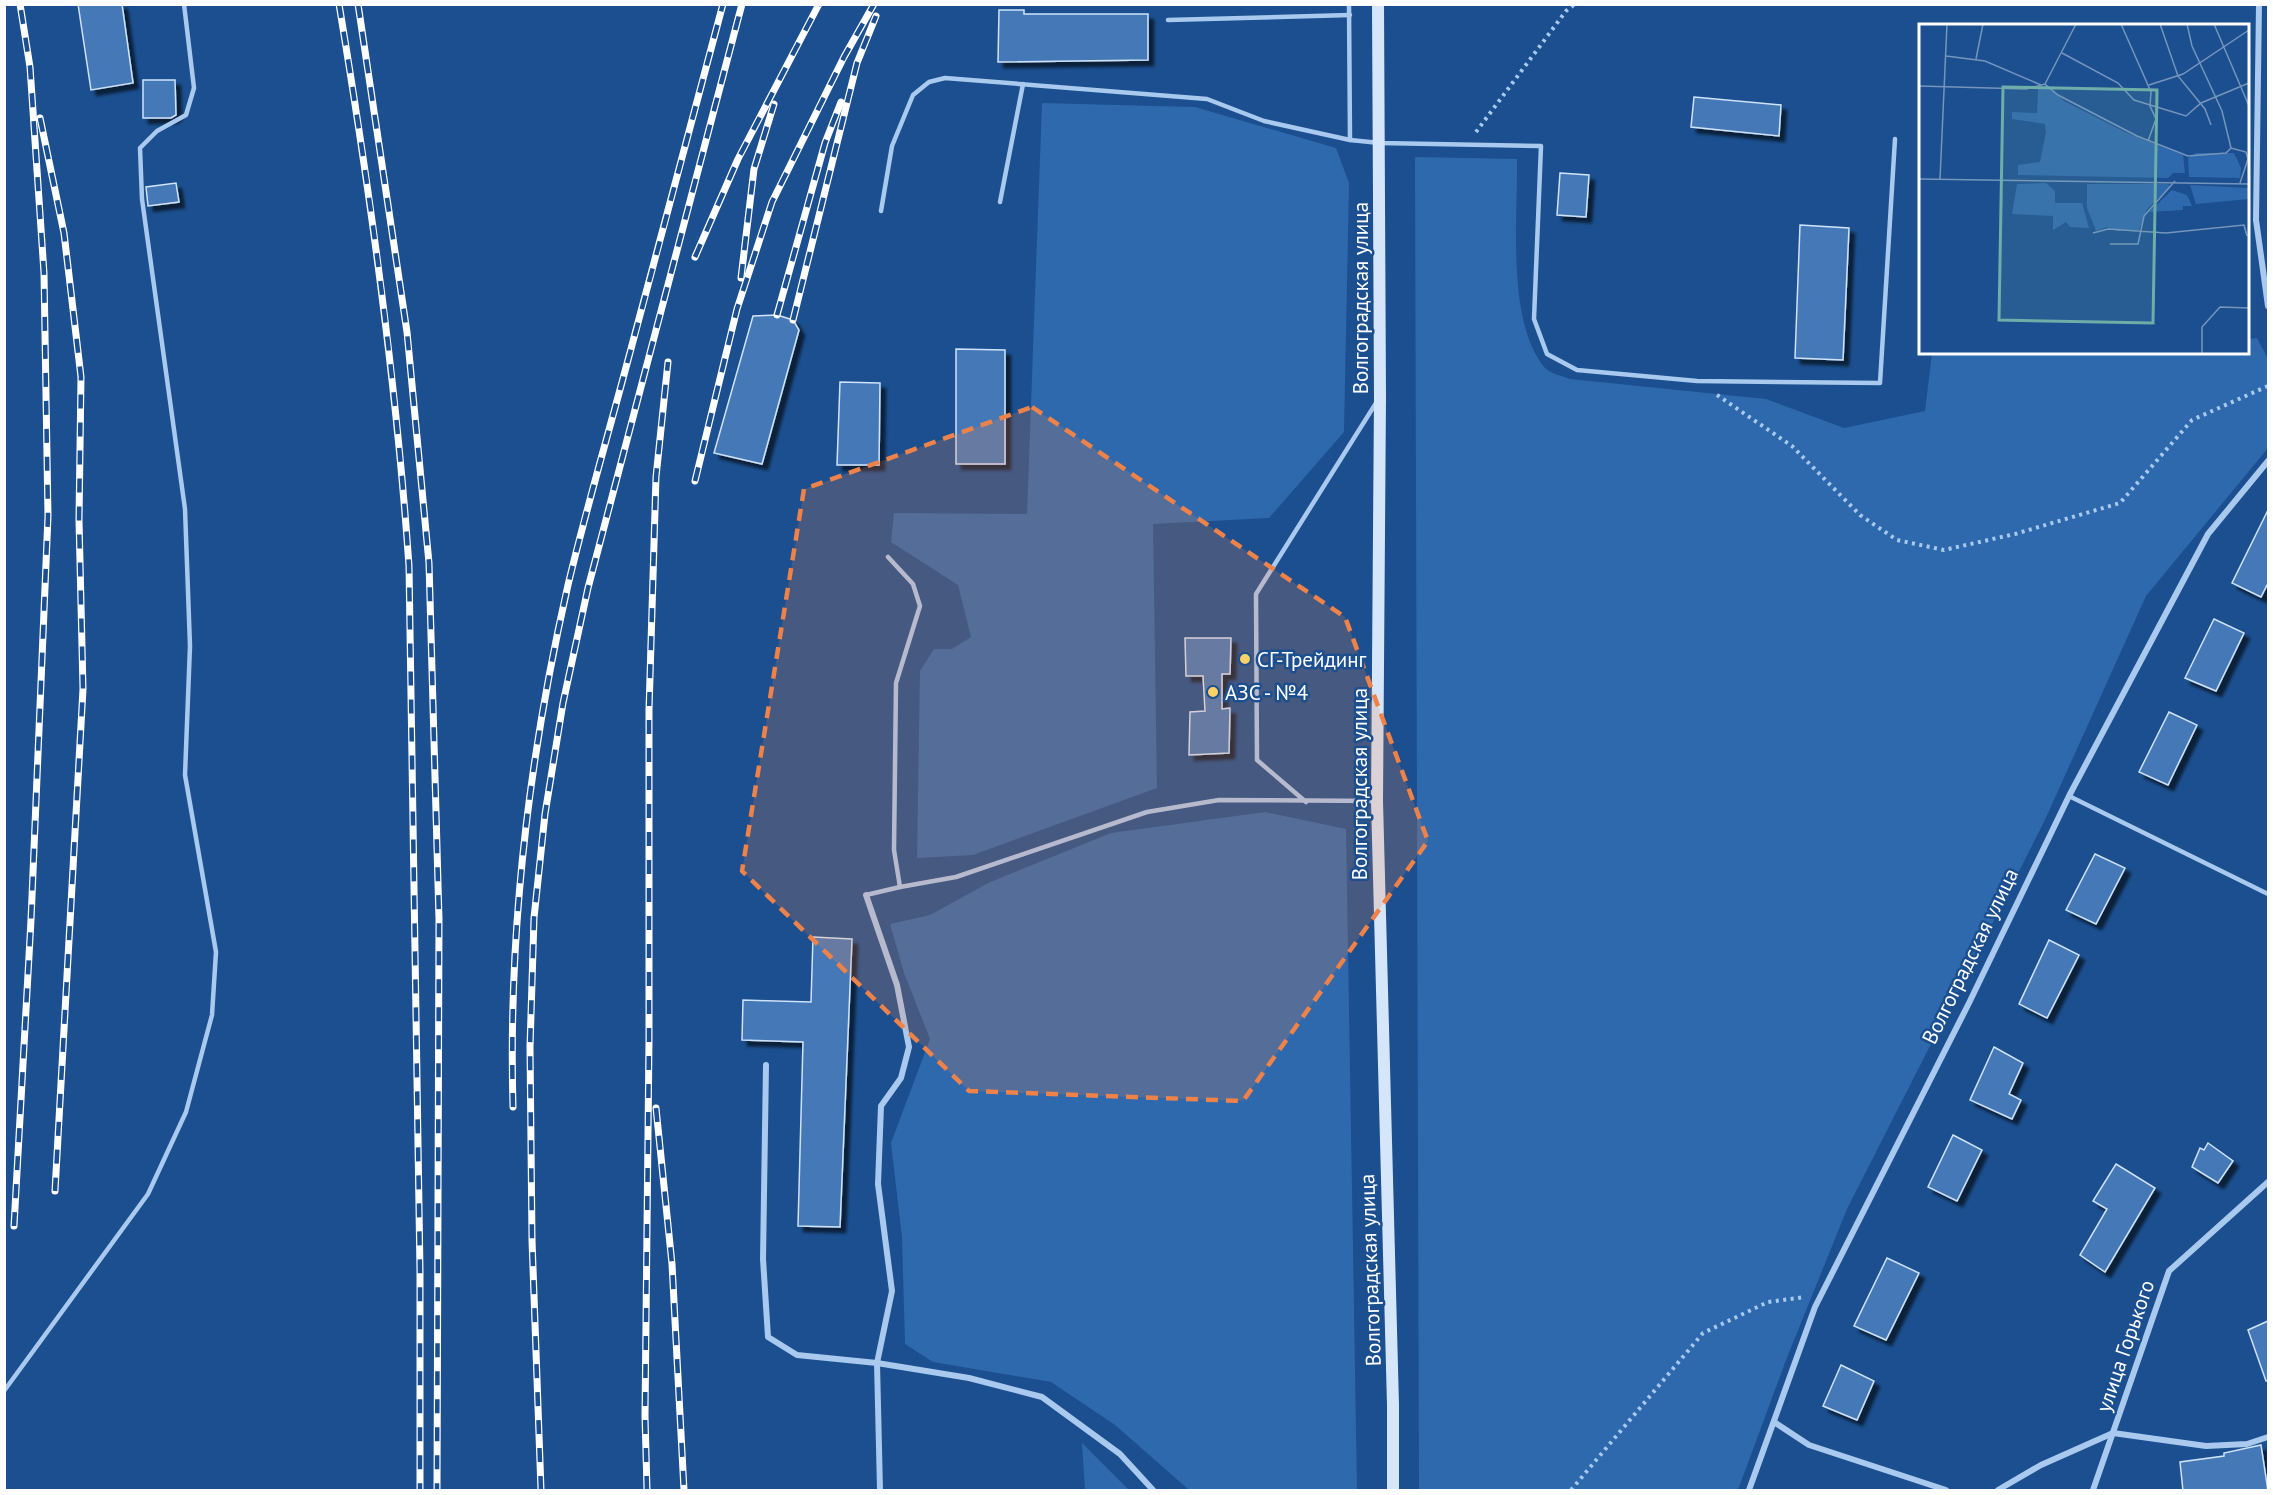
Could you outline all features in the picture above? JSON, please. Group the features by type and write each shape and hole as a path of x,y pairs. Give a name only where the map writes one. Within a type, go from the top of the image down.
{"main road":[{"name":"Волгоградская улица","path":"1378,4 1380,397 1377,801 1393,1405 1393,1491"}],"street":[{"path":"2259,4 2256,220 2268,306"},
{"name":"Волгоградская улица","path":"1749,1491 1821,1295 1969,1003 2069,795 2208,534 2268,461"},
{"path":"866,895 897,984 909,1047 901,1078 881,1106 878,1184 892,1291 877,1363 880,1491"},
{"path":"766,1065 763,1259 768,1337 797,1355 877,1363 969,1378 1042,1397 1120,1454 1153,1491"},
{"name":"улица Горького","path":"2093,1491 2169,1271 2268,1182"},
{"path":"1774,1422 1809,1445 1946,1491"},
{"path":"1998,1491 2042,1465 2113,1433 2205,1446 2247,1444 2268,1437"}],"lane":[{"path":"4,1391 148,1194 186,1112 212,1015 216,952 185,775 190,646 185,509 141,189 141,148 157,131 186,115 194,88 184,4"},
{"path":"1350,4 1350,140"},
{"path":"1168,20 1350,15"},
{"path":"881,211 892,146 913,94 928,82 945,78 1207,99 1264,121 1350,140 1380,143 1540,146 1534,319 1547,354 1577,370 1696,381 1880,383 1895,139"},
{"path":"1000,202 1023,84"},
{"path":"1306,801 1257,760 1256,594 1380,397"},
{"path":"888,557 913,584 920,606 896,683 894,850 900,887"},
{"path":"2069,795 2268,894"},
{"path":"866,895 956,878 1147,812 1219,800 1377,801"}],"path":[{"path":"1466,145 1566,11 1575,4"},
{"path":"1696,381 1792,446 1860,515 1897,540 1944,550 2015,534 2120,503 2192,420 2268,386"},
{"path":"1571,1491 1703,1333 1768,1302 1821,1295"}],"highlighted area":[{"path":"1032,407 1345,617 1428,841 1243,1101 969,1091 742,871 804,489"}],"shaded area":[{"path":"1042,103 1195,107 1336,148 1349,183 1344,432 1269,518 1153,524 1157,788 973,855 917,858 920,671 934,649 952,649 971,637 958,585 891,542 894,513 1027,514"},
{"path":"1415,157 1517,159 1517,268 1524,324 1533,348 1545,368 1570,379 1766,399 1844,428 1925,411 1932,354 2249,354 2249,339 2257,338 2268,359 2268,448 2146,596 2044,822 1847,1209 1786,1360 1738,1490 1419,1490"},
{"path":"1265,812 1346,829 1357,1490 1189,1490 1115,1425 1051,1382 933,1362 905,1344 902,1237 891,1143 930,1039 904,973 890,924 930,915 988,883 1111,833"},
{"path":"1082,1443 1129,1490 1085,1490"}],"building":[{"path":"78,4 122,4 133,83 91,90"},
{"path":"999,10 1024,10 1024,14 1148,14 1148,60 998,62"},
{"path":"143,80 175,80 176,115 171,118 143,118"},
{"path":"1694,97 1781,105 1779,136 1691,127"},
{"path":"1560,173 1589,175 1586,217 1557,215"},
{"path":"176,183 179,202 148,206 146,187"},
{"path":"1800,225 1849,228 1843,360 1795,358"},
{"path":"777,315 793,320 799,330 762,464 714,453 753,316"},
{"path":"956,349 1005,350 1005,464 956,464"},
{"path":"840,382 880,383 879,465 837,465"},
{"path":"2268,510 2268,583 2261,597 2232,583"},
{"path":"2214,619 2244,633 2216,691 2185,678"},
{"name":"АЗС - №4","path":"1185,638 1231,638 1230,674 1222,674 1222,709 1230,708 1229,753 1189,755 1190,712 1205,711 1203,676 1186,676"},
{"path":"2169,712 2197,725 2168,785 2139,772"},
{"path":"2095,854 2125,868 2096,924 2066,910"},
{"path":"813,937 852,939 840,1227 798,1226 803,1042 742,1040 743,1000 811,1002"},
{"path":"2049,940 2079,955 2047,1018 2019,1004"},
{"path":"1994,1047 2023,1063 2009,1094 2021,1100 2012,1119 1970,1100"},
{"path":"1953,1135 1982,1150 1957,1201 1928,1187"},
{"path":"2208,1143 2233,1161 2218,1183 2192,1167 2200,1148 2204,1150"},
{"path":"2116,1164 2155,1188 2105,1272 2080,1255 2107,1209 2093,1201"},
{"path":"1887,1258 1919,1273 1886,1340 1854,1326"},
{"path":"2268,1321 2268,1381 2266,1381 2248,1330"},
{"path":"1841,1365 1874,1381 1857,1420 1823,1406"},
{"path":"2261,1445 2268,1491 2183,1491 2180,1462 2224,1456 2224,1453"}],"railway":[{"path":"14,1226 31,920 48,516 44,273 30,67 20,4"},
{"path":"339,4 381,285 397,425 409,566 420,1271 420,1490"},
{"path":"358,4 407,332 429,563 439,919 437,1490"},
{"path":"513,1107 512,1041 518,910 532,779 554,649 582,529 723,4"},
{"path":"541,1490 532,1240 530,1047 534,918 545,814 563,703 588,588 742,4"},
{"path":"695,257 738,159 819,4"},
{"path":"695,481 737,309 772,202 844,57 874,4"},
{"path":"793,320 857,63 876,16"},
{"path":"777,315 825,143 841,102"},
{"path":"741,278 754,169 774,104"},
{"path":"40,118 64,233 81,377 79,520 83,689 55,1191"},
{"path":"647,1490 645,1416 649,1040 649,710 656,477 668,362"},
{"path":"656,1108 672,1264 684,1490"}],"place":[{"name":"СГ-Трейдинг","path":"1245,659"},
{"name":"АЗС - №4","path":"1213,692"}]}
